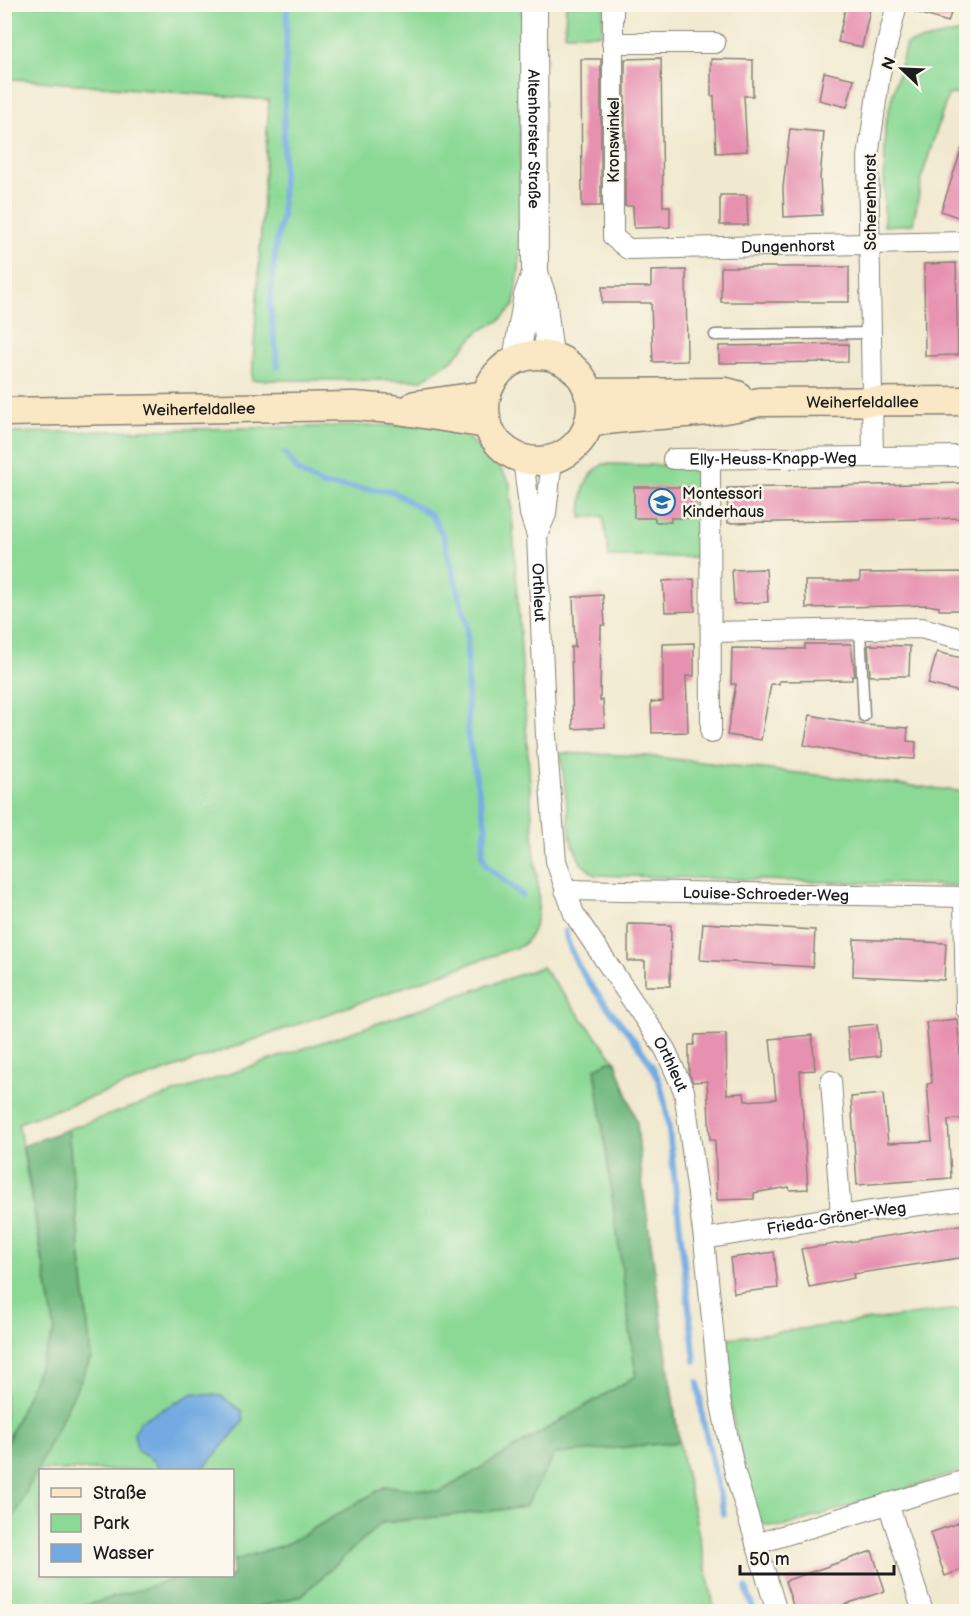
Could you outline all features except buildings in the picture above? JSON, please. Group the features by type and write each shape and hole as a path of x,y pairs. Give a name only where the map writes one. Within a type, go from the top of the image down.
{"main road":[{"path":"533,355 550,356 574,370 588,393 590,408 588,423 580,439 568,451 552,459 523,459 507,452 494,439 487,423 486,395 492,380 502,368 516,360 533,355"},
{"name":"Weiherfeldallee","path":"588,393 726,392 759,402"},
{"name":"Weiherfeldallee","path":"392,409 486,395"},
{"name":"Weiherfeldallee","path":"588,423 617,417 726,411 759,402 966,401"},
{"name":"Weiherfeldallee","path":"4,412 354,406 392,409 487,423"}],"street":[{"name":"Altenhorster Straße","path":"534,4 535,273 543,297 550,356"},
{"name":"Kronswinkel","path":"613,4 614,237"},
{"name":"Scherenhorst","path":"872,402 868,157 872,116 897,4"},
{"path":"612,43 715,43"},
{"name":"Dungenhorst","path":"614,237 628,249 966,242"},
{"name":"Altenhorster Straße","path":"516,360 527,296 535,273"},
{"name":"Elly-Heuss-Knapp-Weg","path":"872,402 873,456"},
{"name":"Elly-Heuss-Knapp-Weg","path":"673,459 966,456"},
{"name":"Orthleut","path":"523,459 530,514 537,535 550,802 556,861 574,914 664,1049 684,1091 704,1239 720,1399 735,1473 777,1611"},
{"name":"Orthleut","path":"537,535 546,514 552,459"},
{"path":"710,459 711,733"},
{"path":"711,632 921,628 966,640"},
{"name":"Louise-Schroeder-Weg","path":"565,890 965,897"},
{"path":"965,897 966,1010"},
{"path":"831,1081 841,1216"},
{"name":"Frieda-Gröner-Weg","path":"704,1239 841,1216 966,1199"},
{"path":"756,1544 966,1480"},
{"path":"888,1503 923,1611"}],"lane":[{"path":"715,334 871,333"},
{"path":"860,629 864,716"}],"green space":[{"path":"4,5 522,5 519,269 514,306 499,321 479,331 452,360 422,380 252,380 269,100 5,78"},
{"path":"566,5 604,5 602,34 565,34"},
{"path":"966,31 966,92 948,95 923,173 913,224 884,226 885,125 906,44"},
{"path":"449,424 493,458 510,483 538,895 537,916 530,936 523,945 18,1123 55,1330 5,1447 5,433"},
{"path":"603,464 700,466 701,557 609,557 603,516 581,518 586,482"},
{"path":"561,753 647,756 966,792 966,886 595,875 581,863 571,840"},
{"path":"542,967 616,1062 610,1061 595,1068 636,1376 440,1492 386,1486 287,1544 234,1561 234,1469 39,1469 39,1577 182,1577 67,1611 5,1611 4,1536 91,1358 68,1129"},
{"path":"610,1061 616,1062 637,1123 642,1180 679,1442 555,1454 525,1507 381,1523 301,1596 241,1611 67,1611 182,1577 234,1577 234,1561 287,1544 386,1486 440,1492 636,1376 595,1068"},
{"path":"68,1129 91,1358 5,1536 5,1447 55,1330 23,1146"},
{"path":"966,1308 966,1470 782,1527 766,1525 753,1514 730,1405 721,1339"},
{"path":"679,1442 715,1611 241,1612 301,1596 381,1523 525,1507 554,1454"}],"water":[{"path":"194,1393 221,1396 242,1411 243,1422 203,1469 160,1469 154,1461 138,1451 134,1434 140,1421"}],"waterway":[{"path":"278,367 270,305 276,245 282,216 287,4"},
{"path":"285,453 299,472 322,485 392,491 431,515 443,535 467,625 468,737 486,827 482,854 486,865 522,895"},
{"path":"565,931 580,968 603,1002 642,1051 661,1087 668,1122 695,1361"},
{"path":"698,1382 703,1420 724,1514"},
{"path":"746,1588 754,1612"}],"place":[{"name":"Montessori Kinderhaus","path":"662,502"}]}
